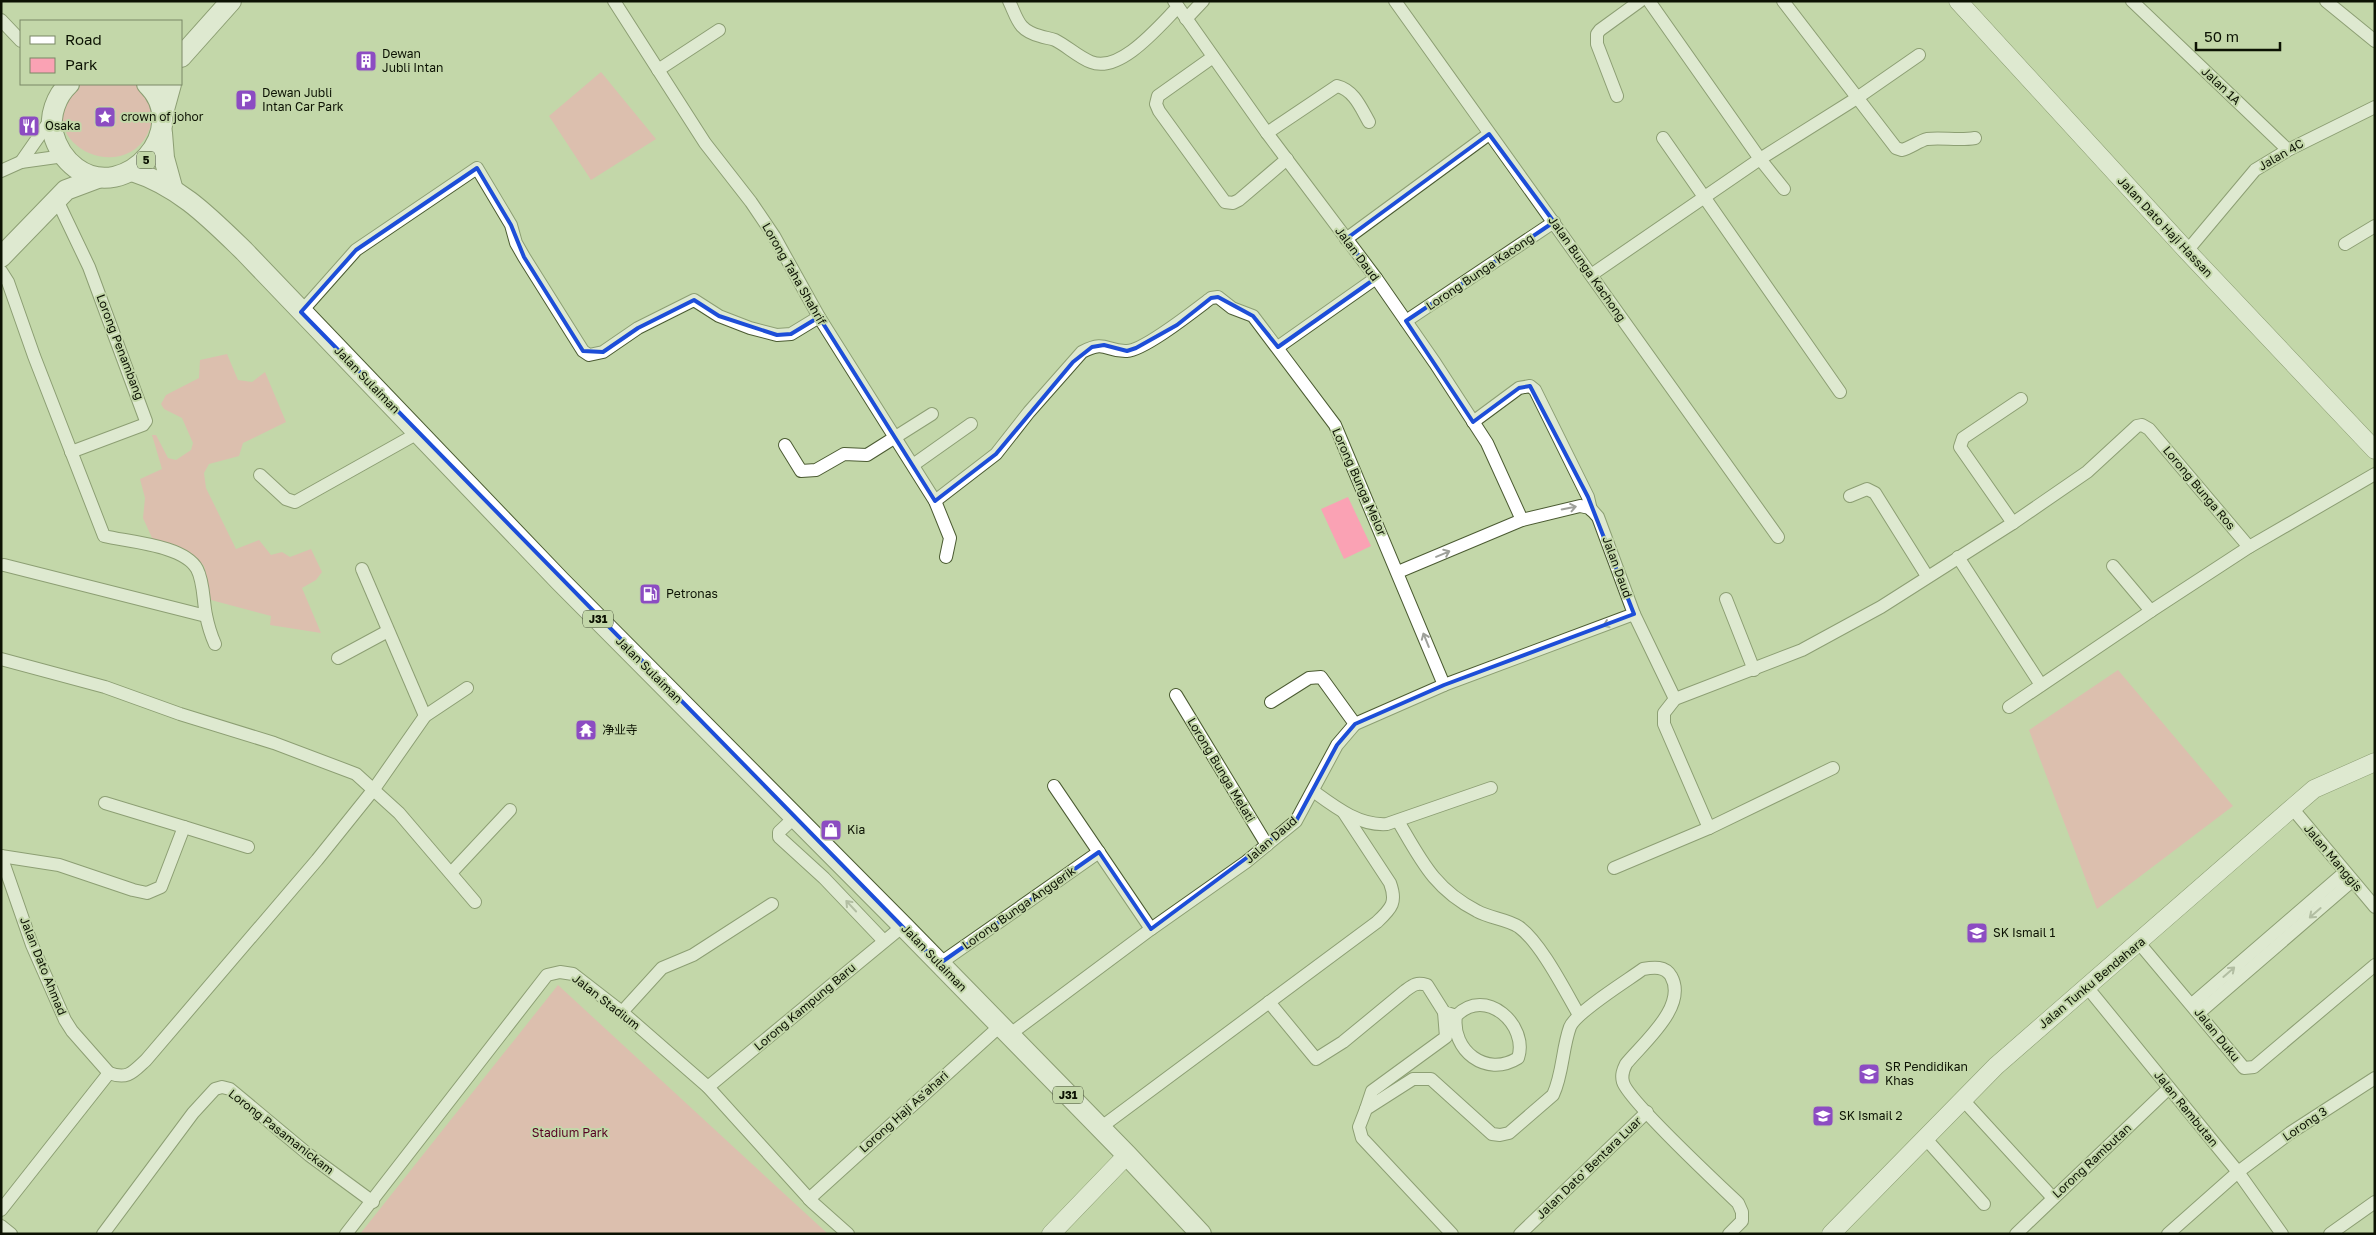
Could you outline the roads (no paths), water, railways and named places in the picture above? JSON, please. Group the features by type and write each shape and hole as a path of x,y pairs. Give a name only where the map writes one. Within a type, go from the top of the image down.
{"main road":[{"path":"182,57 231,1"},
{"path":"149,85 159,100 164,158 172,187"},
{"name":"5","path":"1,257 62,195 98,178 121,175 132,170 153,152 171,85"},
{"path":"60,88 52,117 56,144 69,167 62,195"},
{"path":"66,159 82,172 98,178"},
{"name":"J31","path":"132,170 172,187"},
{"name":"Jalan Sulaiman","path":"172,187 199,208 219,227 560,581 1127,1155"},
{"name":"J31","path":"1127,1155 1201,1234"}],"street":[{"name":"Lorong Taha Shahrif","path":"614,1 705,142 752,202 774,236 819,317 935,501 950,538 946,557"},
{"path":"1009,1 1020,26 1026,32 1054,40 1092,62 1103,64 1116,61 1142,43 1176,4"},
{"path":"1186,19 1203,1"},
{"name":"Jalan Bunga Kachong","path":"1395,1 1778,537"},
{"path":"1617,96 1596,44 1596,34 1640,1"},
{"path":"1649,1 1760,160 1784,189"},
{"path":"1783,1 1896,148 1902,150 1924,140 1936,138 1958,141 1975,138"},
{"name":"Jalan Dato Haji Hassan","path":"1958,1 2187,251 2375,450"},
{"name":"Jalan 1A","path":"2132,1 2288,150"},
{"path":"2326,1 2375,41"},
{"name":"Jalan Daud","path":"1176,4 1267,133 1406,321 1487,443 1522,520"},
{"path":"1,20 20,40"},
{"path":"658,70 719,30"},
{"path":"1591,275 1760,160 1919,56"},
{"path":"1213,57 1158,96 1156,104 1159,111 1224,202 1232,203 1239,200 1287,159"},
{"path":"1267,133 1338,86 1352,94 1369,122"},
{"name":"Jalan 4C","path":"2187,251 2255,170 2288,150 2375,107"},
{"path":"21,162 52,117"},
{"path":"1346,239 1489,134"},
{"path":"1663,138 1840,392"},
{"path":"1,171 21,162 44,157 66,159"},
{"path":"301,312 356,250 477,168 511,225 516,243 524,257 583,352 589,355 603,352 638,328 694,300 719,316 750,328 777,335 790,334 819,317"},
{"name":"Lorong Penambang","path":"62,195 146,421 143,425 71,452"},
{"name":"Lorong Bunga Kacong","path":"1406,321 1554,222"},
{"path":"2345,244 2375,226"},
{"path":"1,271 8,282 34,356 104,536 156,546 187,558 197,569 200,576 206,616 215,644"},
{"path":"1278,347 1376,278"},
{"name":"Lorong Bunga Melor","path":"935,501 996,454 1015,428 1082,352 1092,347 1104,345 1127,351 1136,348 1177,325 1211,298 1218,297 1232,308 1253,316 1335,425 1444,685"},
{"name":"Jalan Daud","path":"1004,1031 1246,862 1296,822 1337,745 1355,724 1444,685 1634,614 1598,517 1591,510 1588,497 1535,390 1530,386 1519,388 1473,422"},
{"path":"1709,828 1664,724 1664,714 1675,698 1754,670 1838,632 2013,523 1960,447 1963,438 2022,399"},
{"path":"785,445 801,470 810,471 844,454 867,455 932,414"},
{"path":"913,465 971,424"},
{"name":"Lorong Bunga Ros","path":"2013,523 2087,472 2137,426 2142,425 2149,430 2249,547"},
{"path":"260,476 286,499 295,502 418,433"},
{"path":"2009,707 2249,547 2373,477"},
{"path":"1850,496 1866,490 1875,493 1927,576"},
{"path":"1398,572 1522,520 1580,506 1591,510"},
{"path":"1958,557 2041,685"},
{"path":"4,565 206,616"},
{"path":"2113,566 2151,611"},
{"path":"362,569 425,716"},
{"path":"1726,599 1754,670"},
{"path":"1634,614 1675,698"},
{"path":"338,658 388,631"},
{"path":"1,659 105,687 180,714 274,742 356,774 399,813 475,902"},
{"path":"1271,702 1309,678 1321,677 1355,724"},
{"path":"1,1210 106,1069 120,1077 131,1074 146,1060 317,860 374,789 425,716 467,688"},
{"name":"Lorong Bunga Melati","path":"1176,695 1267,845"},
{"name":"Jalan Tunku Bendahara","path":"1831,1234 1964,1101 1996,1066 2140,943 2292,808 2314,789 2375,762"},
{"path":"1614,868 1709,828 1833,768"},
{"path":"1054,786 1151,929"},
{"path":"1313,791 1344,813 1375,825 1398,821 1491,788"},
{"path":"105,803 248,846"},
{"name":"Jalan Manggis","path":"2292,808 2375,907"},
{"path":"450,873 510,810"},
{"path":"1100,1128 1377,922 1391,909 1394,894 1390,883 1344,813"},
{"path":"795,817 779,832 779,837 824,878 884,942"},
{"path":"1398,821 1437,883 1451,896 1478,912 1519,927 1538,948 1579,1015"},
{"path":"1,856 51,863 147,893 161,887 184,827"},
{"name":"Lorong Bunga Anggerik","path":"939,964 1099,852"},
{"name":"Jalan Dato Ahmad","path":"1,856 32,945 65,1020 106,1069"},
{"path":"824,878 842,865"},
{"path":"2196,1009 2349,876"},
{"path":"622,1012 662,968 693,955 772,904"},
{"name":"Lorong Kampung Baru","path":"708,1087 902,926"},
{"name":"Jalan Duku","path":"2140,943 2244,1068 2254,1067 2375,964"},
{"path":"1366,1109 1413,1079 1423,1077 1431,1079 1492,1134 1509,1133 1553,1095 1557,1087 1571,1025 1579,1015 1643,969 1663,968 1670,974 1676,991 1675,1001 1669,1013 1622,1071 1622,1082 1626,1089 1647,1112"},
{"name":"Jalan Stadium","path":"346,1234 373,1202 547,975 560,972 573,974 622,1012 708,1087 809,1199 848,1234"},
{"path":"1269,1002 1316,1059 1343,1042 1415,983 1427,985 1450,1014 1454,1029 1469,1053 1483,1063 1496,1066 1509,1064 1518,1058 1520,1042 1515,1030 1501,1011 1487,1004 1478,1004 1464,1007 1450,1014"},
{"name":"Jalan Rambutan","path":"2087,987 2238,1172 2282,1234"},
{"path":"1450,1014 1446,1037 1372,1091 1359,1127 1362,1138 1452,1234"},
{"name":"Lorong Haji As'ahari","path":"809,1199 1004,1031"},
{"name":"Lorong 3","path":"2168,1234 2238,1172 2290,1133 2375,1078"},
{"name":"Lorong Pasamanickam","path":"103,1234 193,1113 215,1089 222,1087 230,1089 309,1155 373,1202"},
{"name":"Lorong Rambutan","path":"2016,1234 2169,1088"},
{"path":"1964,1101 2053,1198"},
{"name":"Jalan Dato' Bentara Luar","path":"1520,1234 1647,1112 1738,1203 1742,1212 1742,1221 1729,1234"},
{"path":"1926,1139 1984,1204"},
{"path":"1051,1234 1127,1155"},
{"path":"2330,1234 2375,1202"},
{"path":"1,1226 11,1234"}],"place":[{"name":"Dewan Jubli Intan","path":"366,61"},
{"name":"Dewan Jubli Intan Car Park","path":"246,100"},
{"name":"crown of johor","path":"105,117"},
{"name":"Osaka","path":"29,126"},
{"name":"Petronas","path":"650,594"},
{"name":"净业寺","path":"586,730"},
{"name":"Kia","path":"831,830"},
{"name":"SK Ismail 1","path":"1977,933"},
{"name":"SR Pendidikan Khas","path":"1869,1074"},
{"name":"SK Ismail 2","path":"1823,1116"}],"park label":[{"name":"Stadium Park","path":"570,1133"}]}
